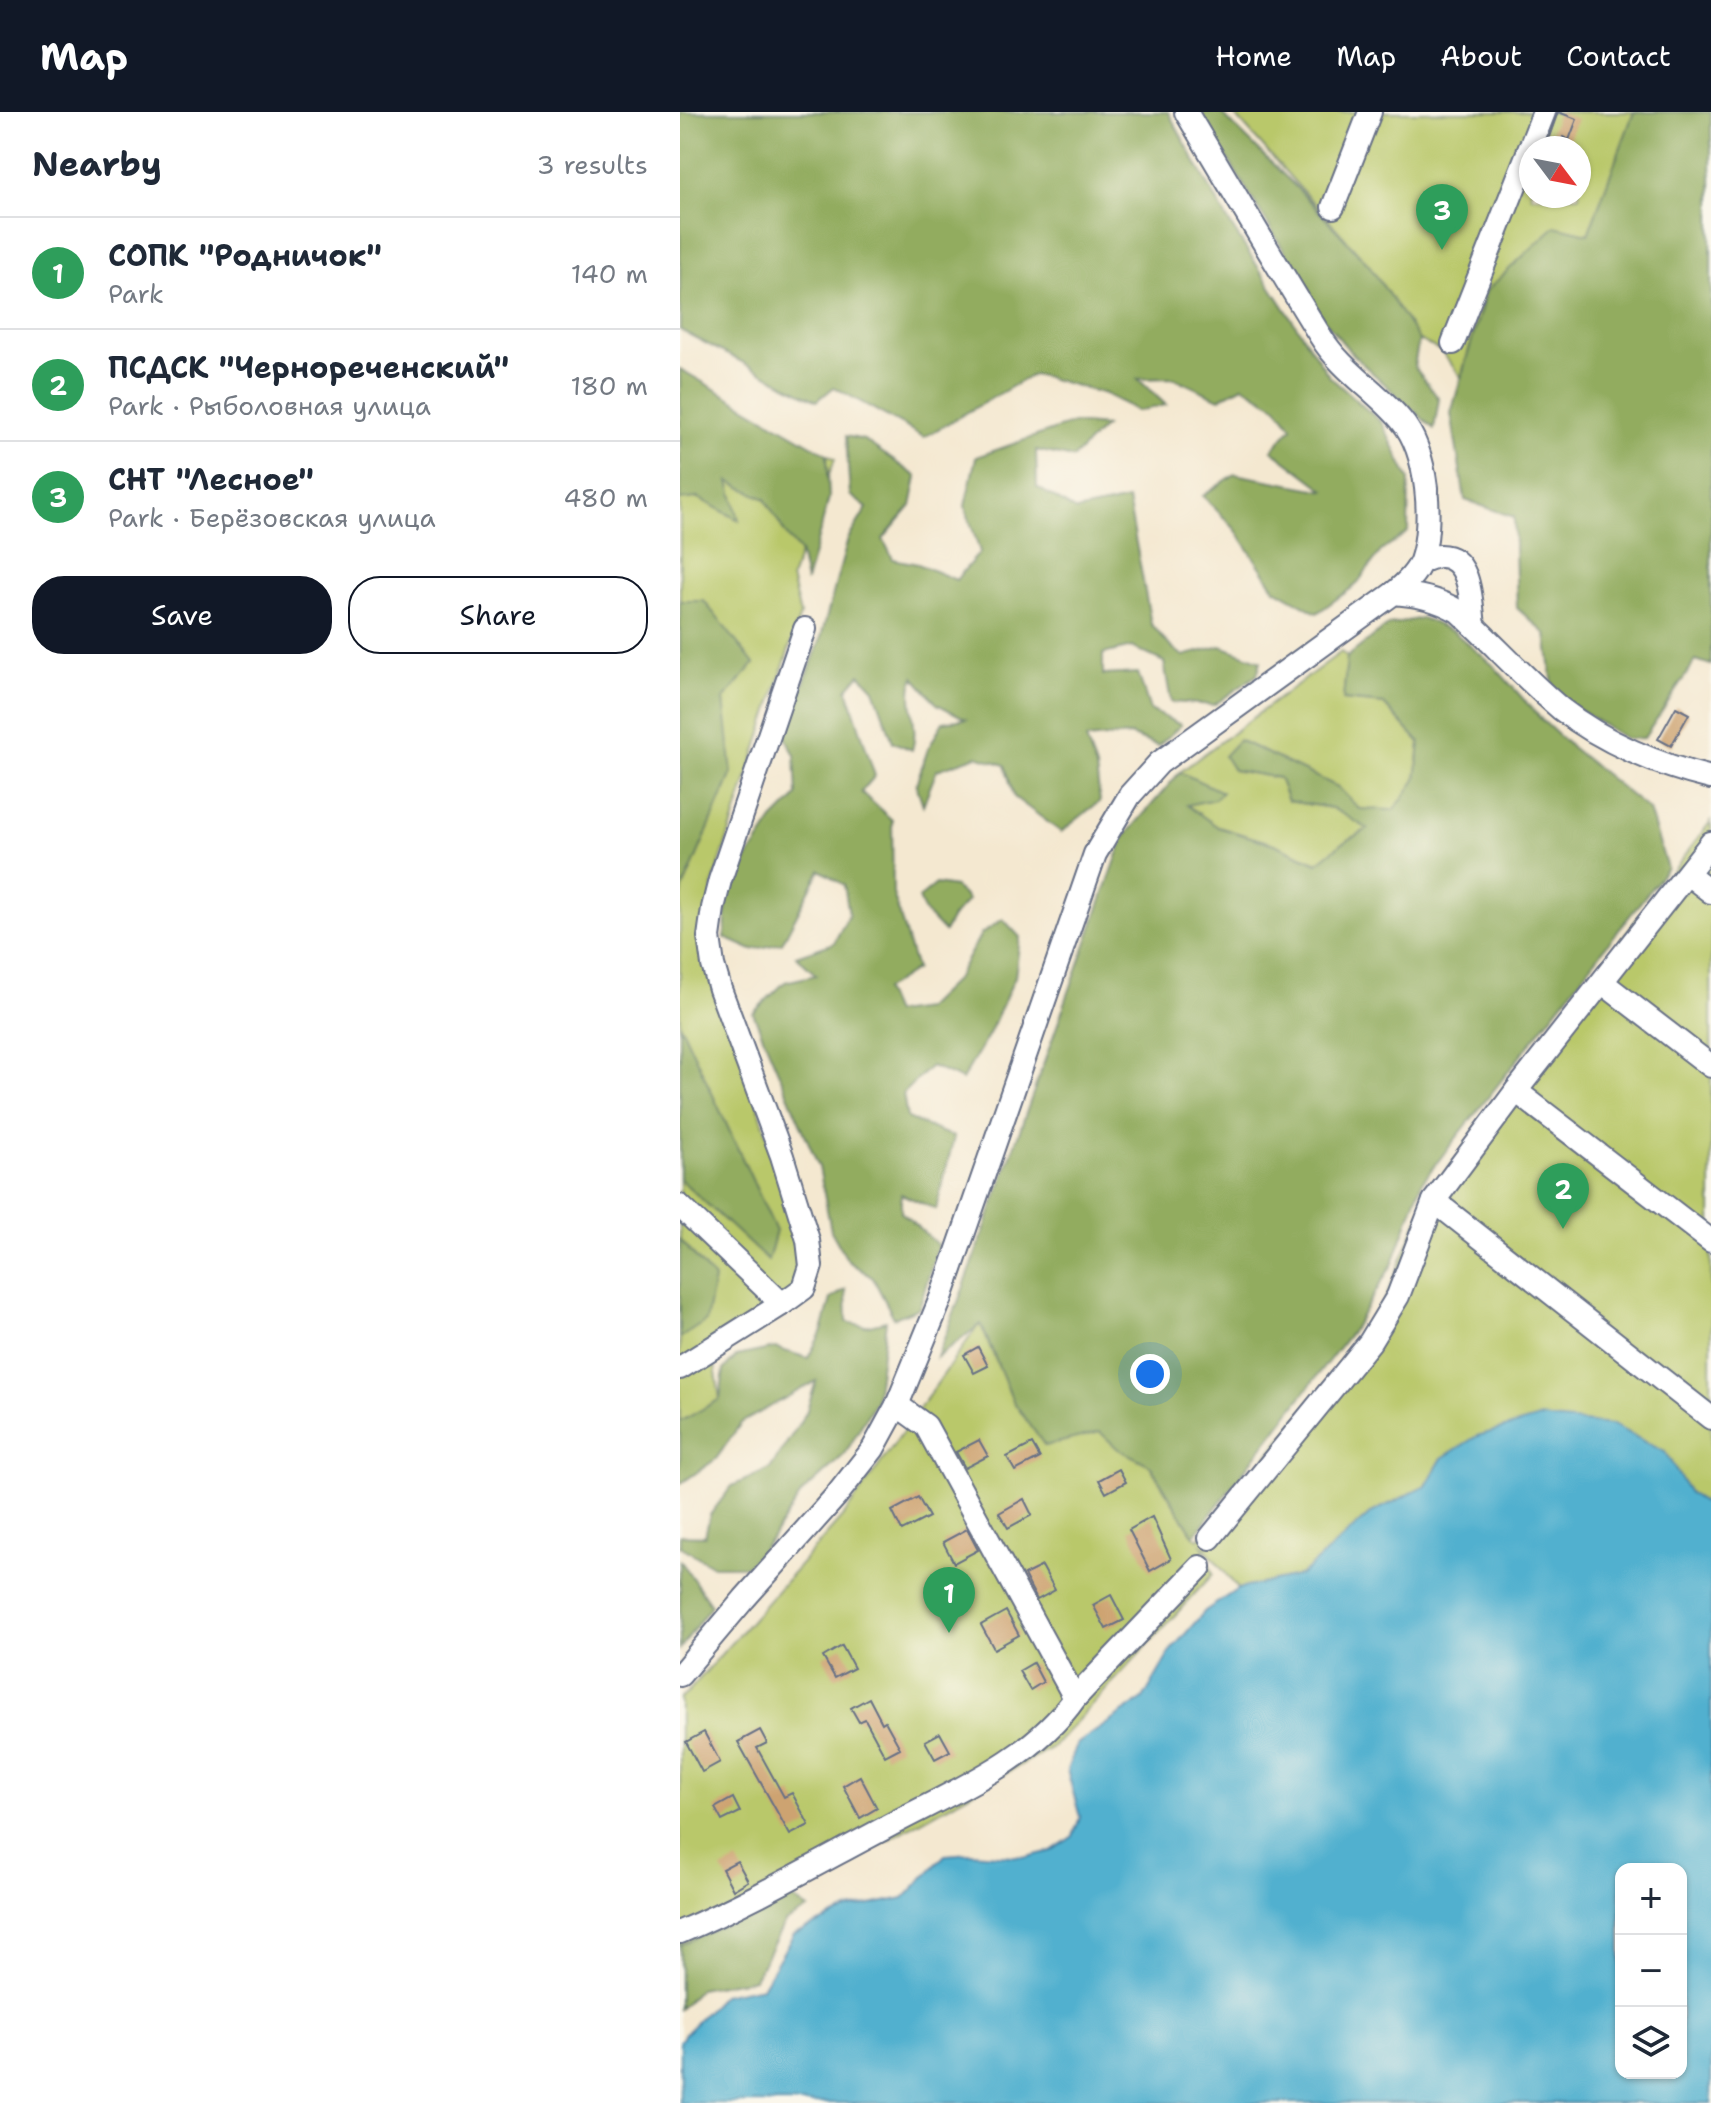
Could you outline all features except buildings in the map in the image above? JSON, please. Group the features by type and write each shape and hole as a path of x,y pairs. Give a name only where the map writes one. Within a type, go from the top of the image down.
{"street":[{"path":"680,1675 836,1496 873,1449 897,1405 941,1298 1095,854 1130,795 1159,763 1394,593 1410,579 1421,562 1426,528 1426,482 1417,449 1403,421 1324,342 1186,112"},
{"path":"1333,207 1370,112"},
{"path":"1453,343 1544,112"},
{"path":"1421,562 1440,556 1453,560 1462,569 1469,587 1474,626"},
{"path":"1394,593 1420,595 1443,602 1474,626 1561,709 1592,730 1682,771 1711,778"},
{"path":"680,1368 804,1288 811,1266 808,1240 782,1156 720,989 709,937 720,880 805,629"},
{"path":"1210,1538 1370,1342 1398,1296 1434,1201 1516,1091 1689,875 1711,843"},
{"path":"1689,875 1711,892"},
{"path":"1603,983 1711,1066"},
{"path":"1516,1091 1711,1241"},
{"path":"1434,1201 1711,1418"},
{"path":"680,1206 782,1304"},
{"path":"897,1405 926,1426 1075,1698"},
{"path":"680,1932 784,1882 1003,1765 1060,1720 1075,1698 1200,1567"}],"green space":[{"path":"680,112 1168,112 1230,224 1329,376 1382,423 1409,479 1408,532 1381,551 1356,585 1317,613 1275,589 1235,529 1203,496 1235,474 1326,491 1272,450 1292,427 1277,407 1243,386 1219,399 1174,378 1138,379 1166,405 1138,411 1105,394 1034,374 924,437 834,387 817,401 680,330"},
{"path":"1199,112 1220,112 1369,265 1419,340 1414,366 1439,399 1434,429 1354,356 1318,313 1286,254"},
{"path":"1232,112 1634,112 1588,235 1486,291 1461,377 1441,351 1419,340 1369,265"},
{"path":"1634,112 1711,112 1711,665 1696,660 1644,738 1626,739 1554,694 1546,634 1517,608 1514,517 1465,500 1451,413 1486,291 1555,226 1588,234"},
{"path":"680,369 835,459 791,578 800,615 714,881 705,935 804,1254 799,1285 712,1346 720,1399 680,1422"},
{"path":"680,369 827,454 829,498 806,582 800,552 765,499 729,481 739,520 698,498 680,500"},
{"path":"1073,423 1105,426 1073,458 1036,450 1037,487 1076,511 1128,500 1151,624 1183,656 1221,646 1261,661 1257,675 1214,705 1171,702 1164,662 1132,647 1103,654 1103,675 1138,673 1150,710 1181,725 1158,746 1130,735 1086,739 1096,768 1100,801 1061,832 1014,797 1005,765 977,756 937,770 923,805 916,784 928,749 943,722 966,719 937,704 914,677 911,695 912,750 893,742 874,689 860,674 847,689 875,776 861,792 892,820 893,893 916,969 884,990 894,1013 925,1009 956,979 981,934 1003,919 1020,937 1015,977 989,1034 962,1080 931,1066 903,1093 907,1118 954,1137 936,1209 901,1194 901,1212 938,1245 919,1308 894,1318 873,1278 848,1261 831,1231 819,1167 753,1013 785,982 816,975 796,956 834,943 849,914 844,885 820,870 782,943 752,950 725,938 727,889 773,820 797,796 795,755 784,734 820,641 848,539 867,508 850,495 846,436 864,440 917,477 911,506 883,539 893,559 918,564 956,580 980,552 965,506 976,457"},
{"path":"680,601 704,601 754,664 724,699 732,773 683,889 680,908"},
{"path":"1422,618 1454,632 1494,666 1542,720 1571,747 1649,810 1667,868 1422,1182 1393,1263 1354,1328 1194,1536 1150,1465 1118,1449 1100,1432 1045,1446 1013,1401 981,1324 937,1357 1124,837 1180,772 1222,792 1215,799 1187,805 1218,827 1274,844 1317,863 1341,844 1368,829 1332,808 1288,801 1279,778 1233,770 1224,756 1239,740 1338,787 1359,809 1394,810 1416,780 1420,743 1384,704 1343,700 1347,657 1388,625"},
{"path":"1341,652 1347,657 1343,700 1384,704 1420,743 1416,780 1394,811 1359,809 1338,787 1239,740 1233,770 1279,778 1288,801 1332,808 1369,828 1341,844 1318,863 1274,844 1218,827 1186,805 1180,772"},
{"path":"1711,821 1711,1507 1689,1493 1665,1452 1442,1458 1426,1486 1371,1513 1301,1575 1238,1589 1201,1543 1213,1574 1054,1746 789,1896 680,1945 680,1698 844,1515 980,1323 1013,1401 1113,1407 1194,1536 1199,1539 1341,1365 1381,1309 1427,1197"},
{"path":"936,884 955,887 968,900 952,917 944,932 924,911 919,898"},
{"path":"680,1024 776,1231 768,1261 680,1179"},
{"path":"680,1239 714,1279 706,1321 680,1338"},
{"path":"846,1289 847,1322 865,1326 886,1321 876,1400 845,1454 802,1493 771,1539 747,1566 713,1566 680,1546 680,1535 705,1536 710,1515 732,1486 770,1469 806,1413 816,1381 741,1423 716,1459 680,1484 680,1422 720,1399 724,1369 737,1356 775,1348 808,1358 822,1331 831,1299"},
{"path":"680,1560 711,1605 680,1649"},
{"path":"789,1896 808,1909 785,1922 754,1979 699,1989 680,2009 680,1945 718,1927 758,1915"}],"water":[{"path":"1539,1418 1613,1425 1665,1452 1689,1493 1711,1507 1711,2103 680,2103 680,2042 684,2035 722,1995 762,1987 794,1934 850,1909 904,1898 945,1855 970,1853 1027,1857 1051,1851 1073,1836 1080,1817 1067,1770 1077,1744 1143,1699 1172,1649 1205,1611 1238,1589 1301,1575 1371,1513 1426,1486 1442,1458 1477,1436"}],"place":[{"name":"СНТ \"Лесное\"","path":"1442,250"},
{"name":"ПСДСК \"Чернореченский\"","path":"1563,1229"},
{"name":"СОПК \"Родничок\"","path":"949,1633"}]}
